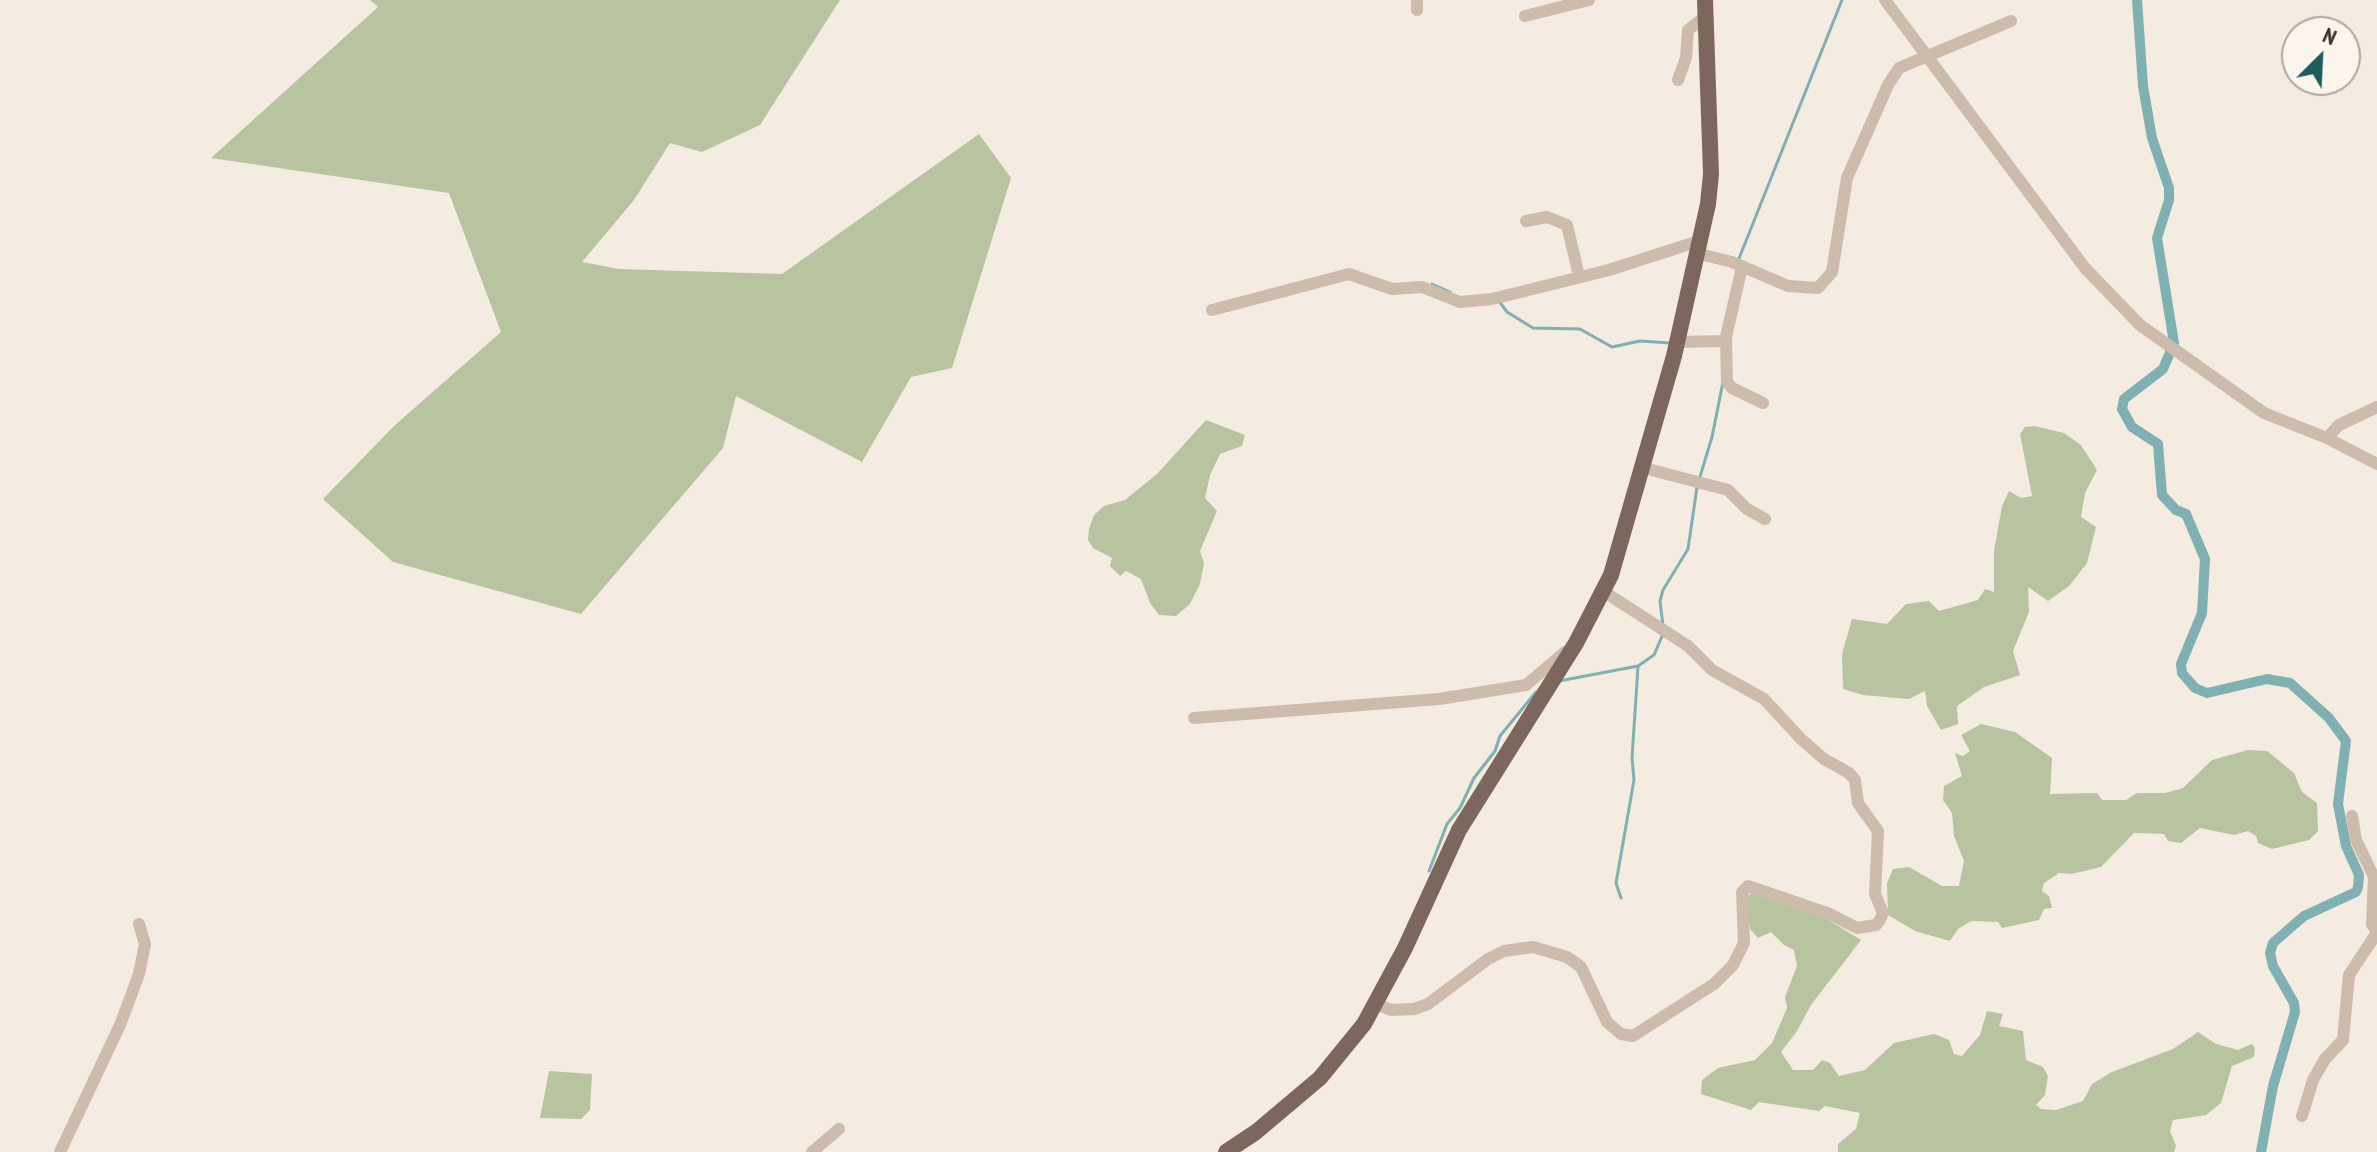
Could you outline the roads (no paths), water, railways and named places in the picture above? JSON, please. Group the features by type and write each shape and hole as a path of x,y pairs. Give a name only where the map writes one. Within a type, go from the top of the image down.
{"main road":[{"path":"1226,1152 1244,1146 1320,1078 1346,1050 1377,1004 1459,830 1576,643 1603,591 1644,468 1677,344 1711,174 1705,8"}],"street":[{"path":"1525,16 1589,0"},
{"path":"1885,0 2085,268 2140,325 2264,413 2327,438 2377,464"},
{"path":"1678,80 1686,58 1688,30 1705,8"},
{"path":"1212,310 1349,274 1392,289 1422,287 1460,302 1496,297 1697,249 1788,286 1808,290 1826,282 1832,272 1841,200 1857,154 1899,68 2011,21"},
{"path":"1526,221 1547,217 1567,225 1579,276"},
{"path":"1737,265 1726,341 1727,382 1732,388 1763,403"},
{"path":"1677,344 1726,341"},
{"path":"2327,438 2339,425 2377,407"},
{"path":"1644,468 1728,490 1747,509 1765,519"},
{"path":"1377,1004 1391,1010 1414,1009 1436,998 1488,959 1504,951 1533,947 1567,957 1581,967 1607,1022 1621,1034 1633,1036 1714,984 1733,965 1744,943 1742,892 1748,886 1819,910 1857,928 1876,925 1880,920 1883,913 1875,894 1878,831 1858,803 1855,780 1813,749 1764,699 1712,670 1688,646 1603,591"},
{"path":"1194,718 1439,699 1526,685 1576,643"},
{"path":"2302,1116 2313,1080 2325,1059 2343,1040 2349,975 2376,934 2372,924 2374,877 2356,840 2352,816"},
{"path":"60,1152 120,1025 139,974 145,944 139,924"},
{"path":"812,1152 839,1129"}],"waterway":[{"path":"1738,261 1842,0"},
{"path":"2137,0 2143,86 2152,138 2169,188 2169,200 2157,238 2174,343 2163,369 2124,399 2122,409 2132,427 2158,444 2162,495 2176,510 2186,514 2205,559 2202,613 2181,664 2182,673 2195,688 2207,693 2267,679 2290,683 2329,718 2346,741 2338,804 2346,846 2359,875 2358,887 2356,892 2304,916 2273,943 2270,953 2273,966 2294,1003 2295,1012 2273,1086 2261,1152"},
{"path":"1432,284 1450,292"},
{"path":"1499,301 1507,312 1533,328 1580,329 1612,347 1640,341 1670,343"},
{"path":"1699,480 1723,382"},
{"path":"1663,626 1660,601 1663,590 1688,549 1697,487"},
{"path":"1559,681 1638,666 1654,655 1663,634"},
{"path":"1621,898 1616,883 1634,780 1632,758 1638,666"},
{"path":"1429,871 1447,824 1460,808 1474,778 1495,751 1500,736 1536,692"}]}
